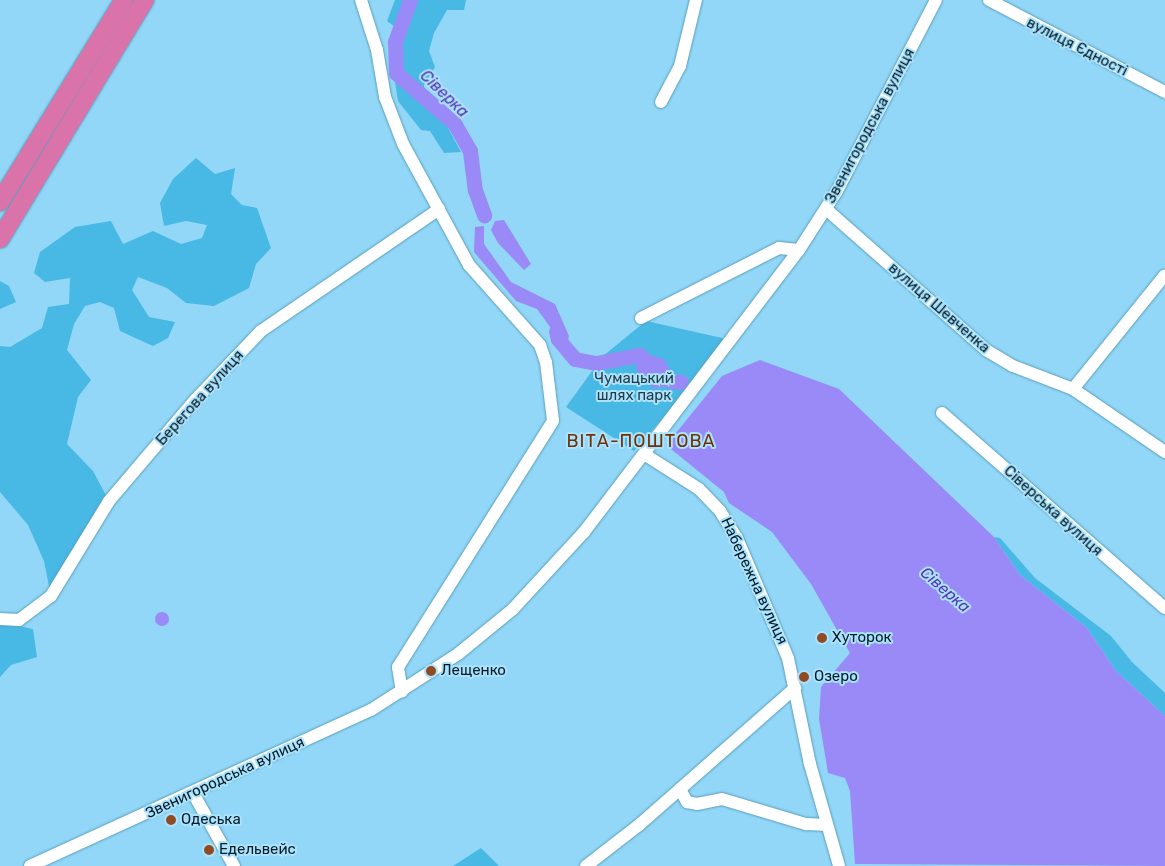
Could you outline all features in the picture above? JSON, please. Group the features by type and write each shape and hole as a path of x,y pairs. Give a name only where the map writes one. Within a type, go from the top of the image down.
{"highway":[{"path":"0,202 6,180 124,0"},
{"path":"0,237 145,0"},
{"path":"0,237 17,201 19,191 6,180"}],"street":[{"path":"361,0 377,50 384,97 403,144 475,272 540,345 546,362 554,421 398,667 402,692"},
{"path":"661,102 680,66 696,0"},
{"name":"Звенигородська вулиця","path":"30,866 48,862 339,726 402,692 481,637 526,596 572,546 799,250 826,209 936,0"},
{"name":"вулиця Єдності","path":"990,0 1165,92"},
{"name":"Берегова вулиця","path":"0,619 19,620 51,596 110,500 195,400 261,331 440,209"},
{"name":"вулиця Шевченка","path":"826,209 986,350 1013,366 1073,389 1165,452"},
{"path":"641,318 779,248 799,250"},
{"path":"1073,389 1165,275"},
{"name":"Сіверська вулиця","path":"942,413 1165,608"},
{"name":"Набережна вулиця","path":"644,454 699,489 730,526 784,647 810,764 839,866"},
{"path":"586,866 680,789 794,688"},
{"path":"680,789 687,802 697,804 722,799 806,824 826,825"},
{"path":"193,793 234,866"}],"green space":[{"path":"395,0 466,0 464,10 447,10 434,33 429,51 435,67 424,85 425,105 446,124 461,152 444,153 430,131 421,130 398,101 390,50 395,27 387,21"},
{"path":"196,158 215,174 235,168 231,194 242,205 257,208 271,248 256,264 249,288 214,306 186,303 167,288 138,277 132,290 149,317 175,322 168,338 153,346 120,331 114,308 100,302 85,306 74,324 67,350 91,380 78,397 67,444 93,471 109,501 51,596 44,561 28,525 0,492 0,346 10,347 42,328 48,307 69,304 70,278 45,282 34,273 40,252 75,227 111,221 123,244 153,231 181,244 202,238 207,225 186,221 164,226 160,203 173,179"},
{"path":"0,281 9,286 16,302 0,309"},
{"name":"Чумацький шлях парк","path":"646,321 731,340 634,451 566,407 603,356"},
{"path":"994,537 1000,538 1035,578 1111,636 1132,662 1165,693 1165,716 1116,671 1087,628 1020,575"},
{"path":"0,622 33,629 37,657 11,665 0,677"},
{"path":"481,848 499,866 453,866"}],"water":[{"path":"504,220 531,264 524,270 498,243 491,230 495,221"},
{"path":"484,226 484,244 511,282 555,304 569,336 566,350 560,352 551,336 553,331 537,309 516,301 474,252 475,227"},
{"path":"646,354 664,359 672,374 668,387 654,388 642,381 636,368 639,355"},
{"path":"760,360 839,389 994,537 1020,575 1087,628 1116,671 1165,716 1165,866 855,864 850,791 845,778 828,773 819,719 821,687 850,653 811,584 772,532 729,503 724,492 671,449 672,438 722,376"},
{"path":"159,612 165,612 169,619 165,626 159,626 155,622 155,616"}],"waterway":[{"name":"Сіверка","path":"410,0 395,42 396,73 454,123 470,151 475,190 484,215"},
{"name":"Сіверка","path":"556,331 558,339 575,359 596,363 639,355 670,381 681,382"}],"place":[{"name":"Хуторок","path":"822,638"},
{"name":"Лещенко","path":"431,671"},
{"name":"Озеро","path":"804,677"},
{"name":"Одеська","path":"171,820"},
{"name":"Едельвейс","path":"209,850"}],"district":[{"name":"ВІТА-ПОШТОВА","path":"641,441"}]}
